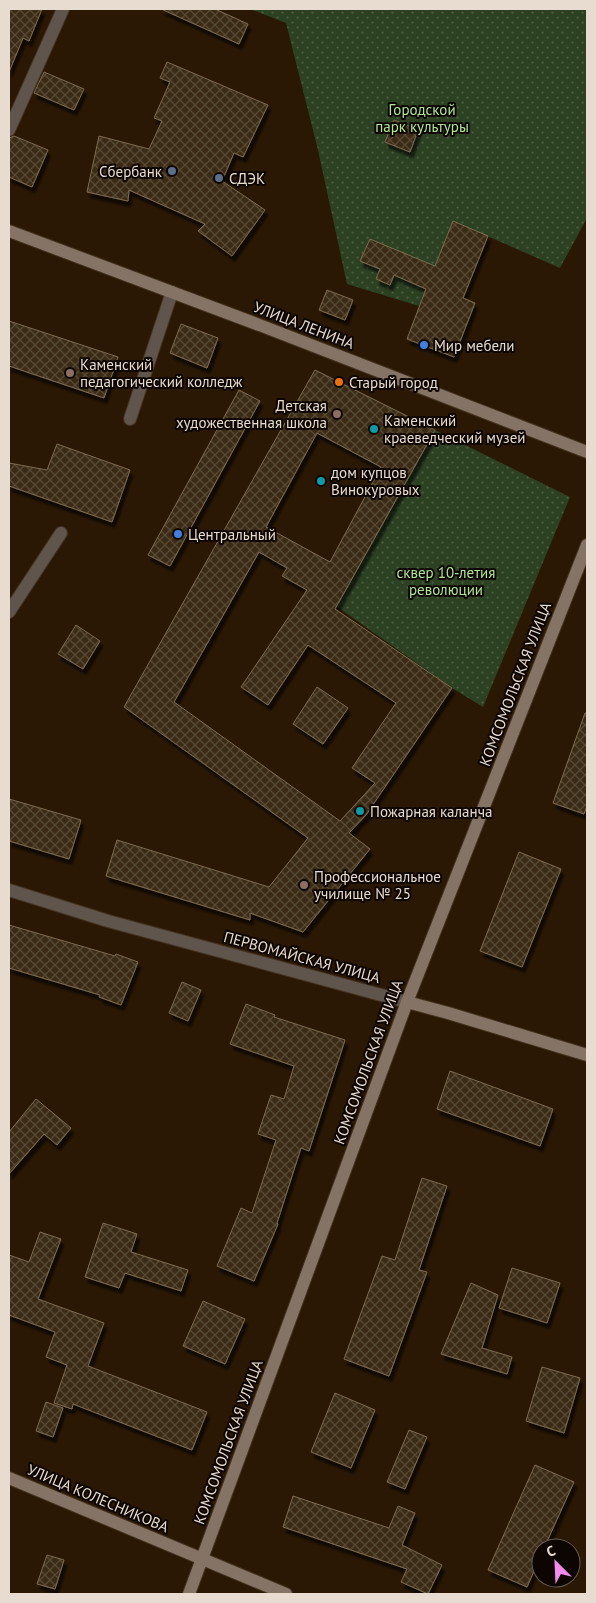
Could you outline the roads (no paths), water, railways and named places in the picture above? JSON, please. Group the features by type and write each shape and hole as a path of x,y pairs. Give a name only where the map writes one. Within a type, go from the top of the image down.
{"street":[{"path":"9,130 63,9"},
{"name":"УЛИЦА ЛЕНИНА","path":"9,231 587,452"},
{"path":"130,419 172,292"},
{"path":"9,612 62,533"},
{"name":"КОМСОМОЛЬСКАЯ УЛИЦА","path":"189,1594 407,1002 587,545"},
{"name":"ПЕРВОМАЙСКАЯ УЛИЦА","path":"9,890 108,921 448,1012 587,1055"},
{"name":"УЛИЦА КОЛЕСНИКОВА","path":"9,1478 286,1594"}],"place":[{"name":"Сбербанк","path":"172,171"},
{"name":"СДЭК","path":"219,178"},
{"name":"Мир мебели","path":"424,345"},
{"name":"Каменский педагогический колледж","path":"70,373"},
{"name":"Старый город","path":"339,382"},
{"name":"Детская художественная школа","path":"337,414"},
{"name":"Каменский краеведческий музей","path":"374,429"},
{"name":"дом купцов Винокуровых","path":"321,481"},
{"name":"Центральный","path":"178,534"},
{"name":"Пожарная каланча","path":"360,811"},
{"name":"Профессиональное училище № 25","path":"304,885"}],"park label":[{"name":"Городской парк культуры","path":"422,118"},
{"name":"сквер 10-летия революции","path":"446,580"}]}
